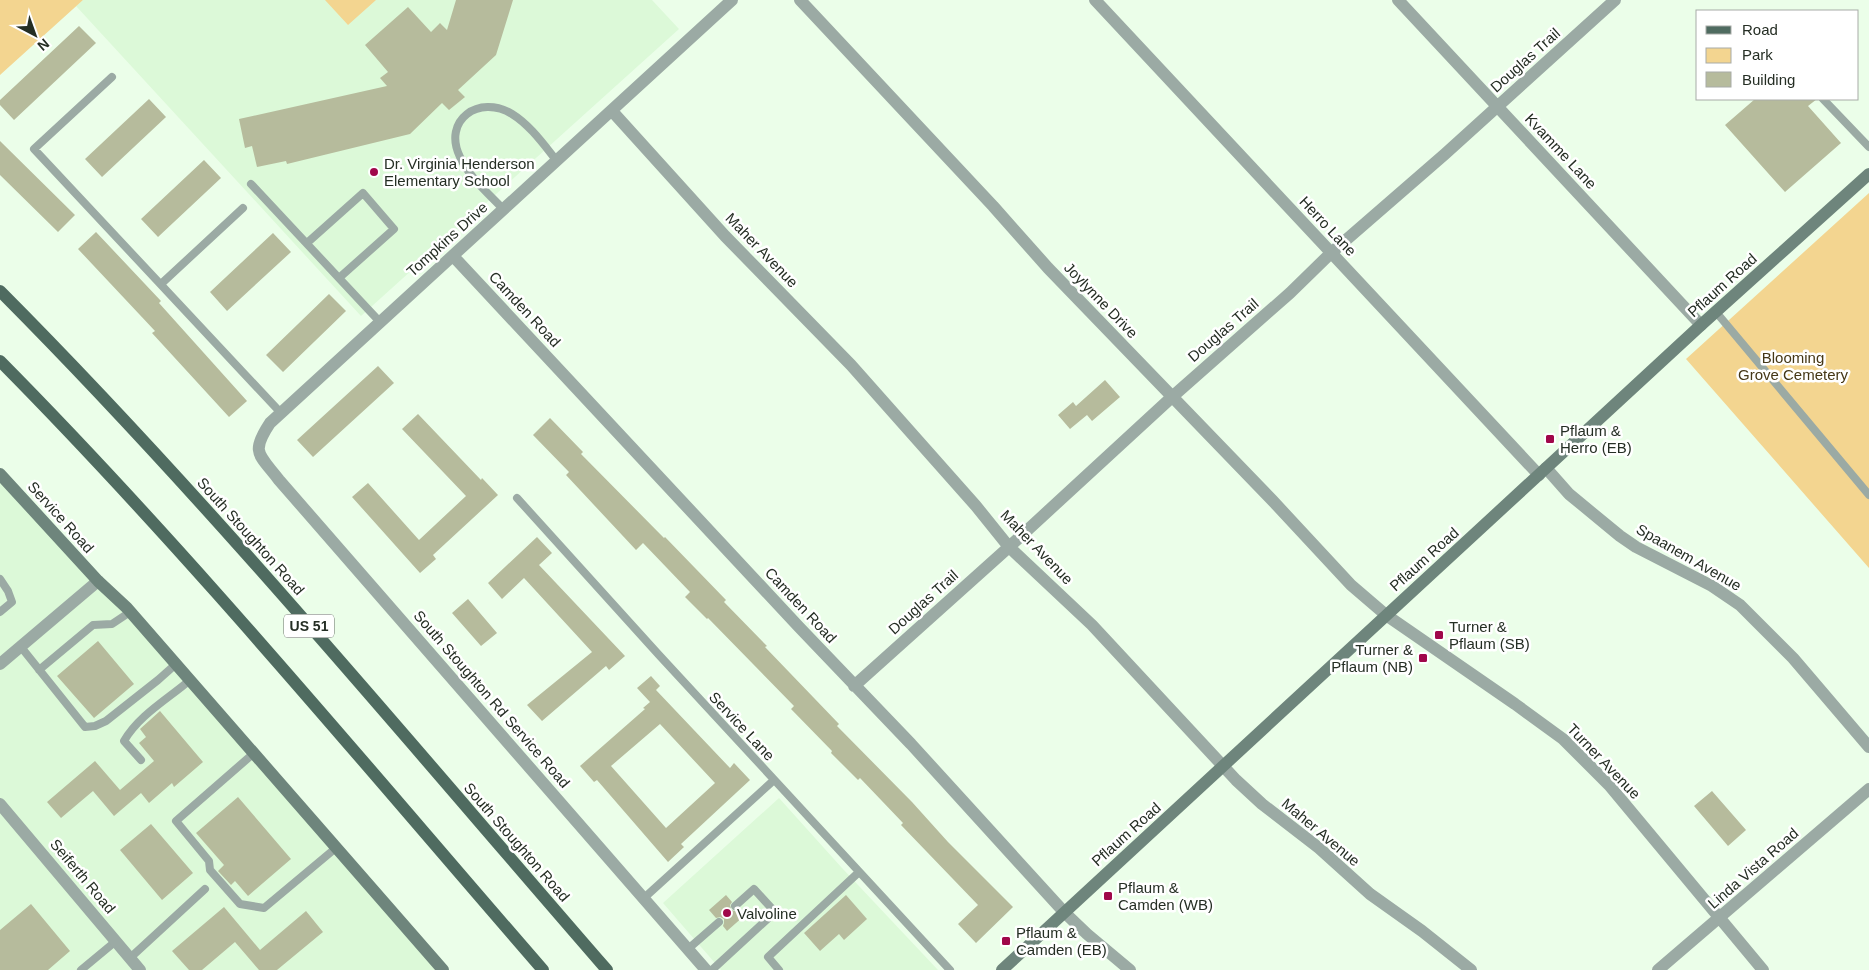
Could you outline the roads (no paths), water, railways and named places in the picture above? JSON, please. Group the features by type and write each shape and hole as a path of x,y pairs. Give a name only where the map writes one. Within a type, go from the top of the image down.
{"main road":[{"name":"South Stoughton Road","path":"0,291 216,520 607,970"},
{"name":"US 51","path":"0,361 113,479 186,560 543,970"}],"street":[{"name":"Tompkins Drive","path":"258,447 260,438 270,422 454,256 732,0"},
{"name":"Joylynne Drive","path":"800,0 993,206 1048,268 1351,585 1386,615"},
{"name":"Herro Lane","path":"1095,0 1331,253 1543,471"},
{"name":"Kvamme Lane","path":"1398,0 1701,325"},
{"name":"Douglas Trail","path":"854,686 1010,547 1172,397 1290,293 1331,253 1430,167 1615,0"},
{"name":"Maher Avenue","path":"612,111 725,236 850,365 976,506 1010,547 1092,625 1224,766 1262,804 1319,848 1370,894 1422,931 1471,970"},
{"name":"Pflaum Road","path":"1002,970 1701,325 1869,174"},
{"name":"Camden Road","path":"454,256 584,398 854,686 911,744 1064,912 1130,970"},
{"name":"South Stoughton Rd Service Road","path":"258,447 261,456 279,480 706,970"},
{"name":"Spaanem Avenue","path":"1543,471 1620,536 1636,547 1712,586 1740,605 1793,658 1869,747"},
{"name":"Service Road","path":"0,474 98,581"},
{"path":"0,664 98,581 130,612 337,847 439,969"},
{"name":"Turner Avenue","path":"1386,615 1515,704 1562,739 1609,785 1763,970"},
{"name":"Linda Vista Road","path":"1658,970 1869,789"},
{"name":"Seiferth Road","path":"0,804 140,970"}],"lane":[{"path":"112,77 34,149 281,413"},
{"path":"1824,100 1869,148"},
{"path":"504,210 471,174 460,158 455,145 455,131 462,118 472,110 486,107 499,108 512,114 526,125 557,161"},
{"path":"251,184 380,322"},
{"path":"307,243 363,193 394,228 339,278"},
{"path":"161,284 243,208"},
{"path":"1716,312 1869,495"},
{"name":"Service Lane","path":"517,498 658,655 950,970"},
{"path":"0,579 8,591 12,602 0,612"},
{"path":"39,670 93,625 112,624 130,612"},
{"path":"20,647 85,727 95,726 106,721 176,664"},
{"path":"141,760 124,741 130,731 138,722 190,680"},
{"path":"254,753 176,821 209,861 210,870 240,904 264,908 337,847"},
{"path":"644,898 774,780"},
{"path":"779,970 768,957 859,872"},
{"path":"130,958 205,889"},
{"path":"712,970 775,912 754,889 735,906"},
{"path":"688,950 719,922"},
{"path":"81,970 116,941"}],"place":[{"name":"Dr. Virginia Henderson Elementary School","path":"374,172"},
{"name":"Pflaum & Herro (EB)","path":"1550,439"},
{"name":"Turner & Pflaum (SB)","path":"1439,635"},
{"name":"Turner & Pflaum (NB)","path":"1423,658"},
{"name":"Pflaum & Camden (WB)","path":"1108,896"},
{"name":"Valvoline","path":"727,913"},
{"name":"Pflaum & Camden (EB)","path":"1006,941"}],"park label":[{"name":"Blooming Grove Cemetery","path":"1793,366"}]}
